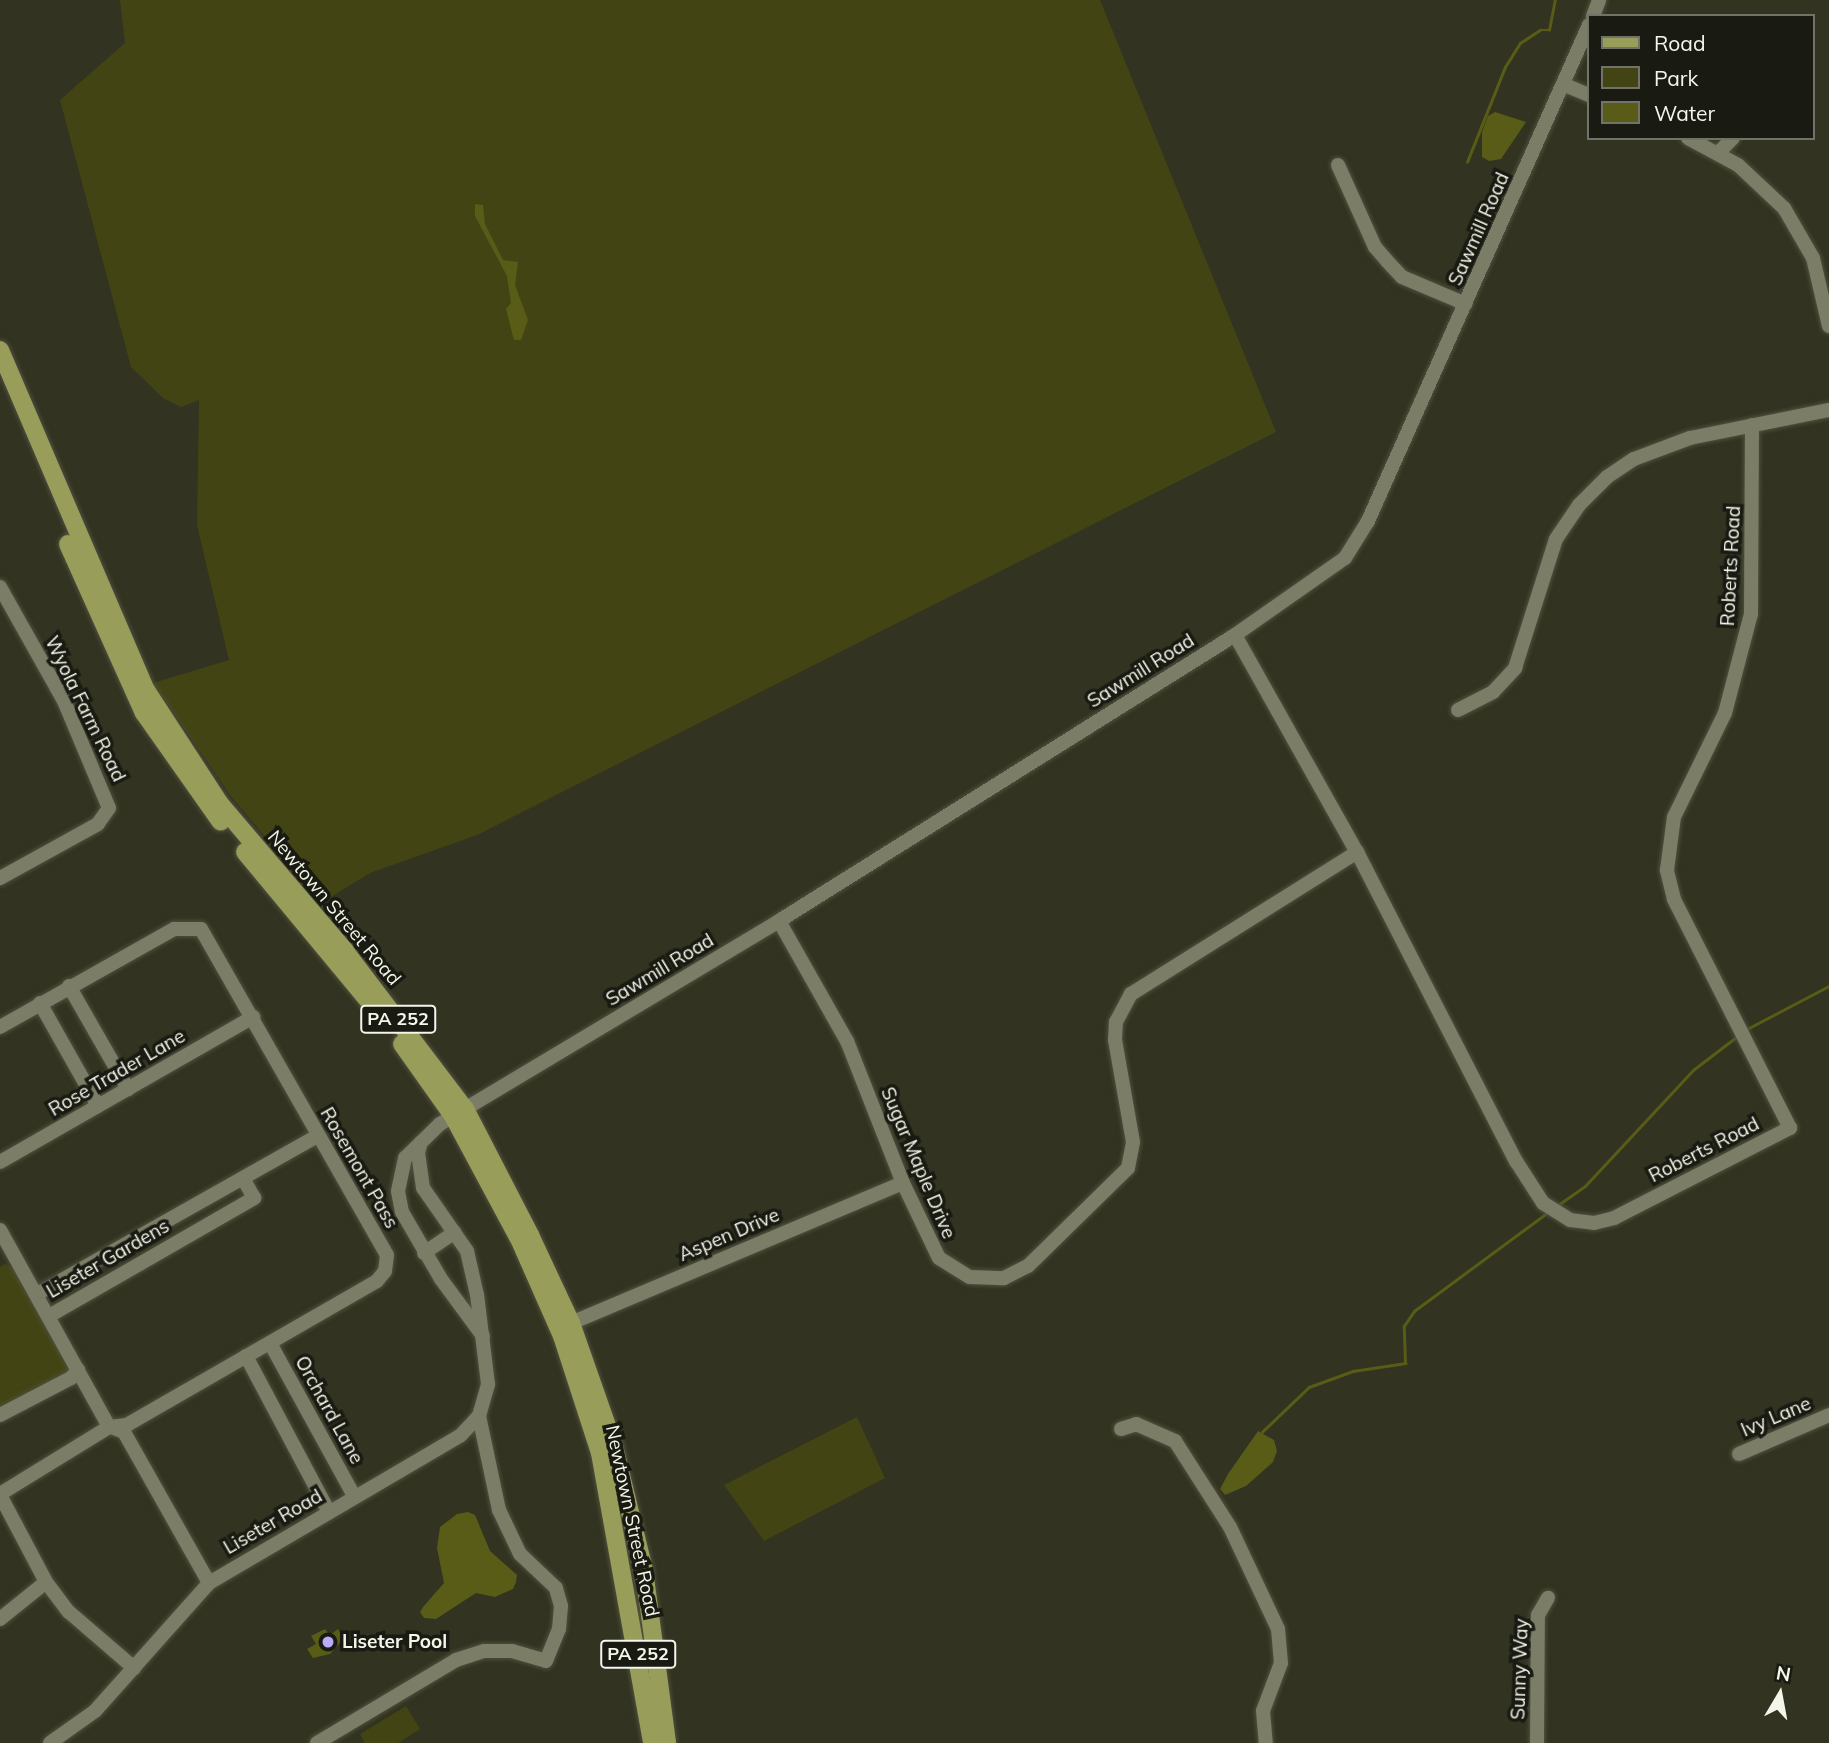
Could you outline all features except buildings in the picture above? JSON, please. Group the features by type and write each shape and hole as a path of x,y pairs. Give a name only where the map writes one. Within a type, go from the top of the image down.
{"main road":[{"name":"Newtown Street Road","path":"0,352 146,690 220,804 345,951 459,1113 571,1324 614,1446 652,1743"},
{"name":"Newtown Street Road","path":"0,379 99,618 166,750 459,1113 562,1336 626,1532 667,1743"}],"street":[{"name":"Sawmill Road","path":"459,1113 779,920 1235,635 1354,547 1565,85 1588,28"},
{"path":"1565,85 1588,95"},
{"path":"1692,140 1719,152 1756,178 1796,225 1821,279 1829,326"},
{"path":"1719,152 1731,140"},
{"path":"1338,164 1376,247 1387,261 1402,277 1466,304"},
{"path":"1458,710 1493,692 1515,668 1556,538 1595,488 1651,451 1752,425 1829,410"},
{"name":"Roberts Road","path":"1235,635 1357,852 1510,1149 1543,1203 1570,1220 1594,1223 1614,1218 1790,1128 1674,899 1667,870 1674,817 1725,713 1751,614 1752,425"},
{"name":"Wyola Farm Road","path":"0,587 64,701 109,808 98,824 0,878"},
{"name":"Sugar Maple Drive","path":"779,920 847,1041 902,1183 933,1249 947,1268 992,1279 1028,1266 1128,1168 1133,1142 1115,1040 1116,1022 1131,994 1357,852"},
{"name":"Rosemont Pass","path":"0,1027 69,986 187,926 201,929 387,1255 385,1271 377,1281 127,1424 109,1427 0,1494"},
{"path":"69,986 128,1089"},
{"path":"40,1003 97,1106"},
{"name":"Rose Trader Lane","path":"0,1162 253,1017"},
{"path":"459,1113 422,1140 405,1157 398,1191 402,1212 424,1253 483,1336"},
{"name":"Liseter Gardens","path":"37,1294 175,1219 317,1136"},
{"path":"317,1743 456,1660 484,1651 512,1651 545,1661 559,1629 561,1606 556,1588 520,1554 499,1510 479,1416 488,1384 483,1336 467,1251 423,1188 418,1153 422,1140"},
{"name":"Liseter Gardens","path":"49,1316 254,1198 244,1180"},
{"name":"Aspen Drive","path":"571,1324 902,1183"},
{"name":"Liseter Gardens","path":"175,1219 187,1236"},
{"path":"424,1253 456,1232"},
{"path":"4,1246 37,1294 109,1427 124,1432 209,1583"},
{"name":"Orchard Lane","path":"270,1343 354,1496"},
{"path":"246,1356 329,1512"},
{"path":"0,1415 48,1392 78,1370"},
{"name":"Ivy Lane","path":"1739,1454 1829,1415"},
{"name":"Liseter Road","path":"50,1743 95,1711 209,1583 461,1434 479,1416"},
{"path":"1121,1430 1136,1424 1175,1441 1230,1527 1278,1629 1282,1663 1263,1711 1266,1743"},
{"path":"0,1494 47,1582 69,1612 134,1668"},
{"path":"0,1619 47,1582"},
{"name":"Sunny Way","path":"1537,1743 1538,1615 1548,1598"},
{"path":"0,1604 23,1599"}],"green space":[{"path":"120,0 1100,0 1276,432 477,835 370,873 321,903 231,796 153,683 229,660 197,525 199,400 181,407 163,398 131,367 60,100 125,43"},
{"path":"5,1264 16,1269 69,1368 64,1375 0,1411 0,1267"},
{"path":"857,1417 885,1478 764,1541 724,1485"},
{"path":"406,1706 420,1729 398,1743 365,1743 360,1734"}],"water":[{"path":"1495,112 1526,122 1501,159 1489,161 1482,157 1482,132 1488,116"},
{"path":"475,204 483,205 485,224 503,260 518,262 515,285 528,320 521,340 514,340 506,309 511,303 507,276 475,216"},
{"path":"1258,1431 1274,1440 1277,1451 1273,1462 1246,1486 1225,1495 1220,1489"},
{"path":"468,1512 475,1515 490,1551 517,1575 516,1582 513,1589 495,1597 476,1593 436,1619 424,1618 420,1612 444,1583 437,1548 440,1527 457,1514"},
{"name":"Liseter Pool","path":"325,1629 330,1635 338,1629 344,1638 330,1654 313,1658 307,1649 316,1644 311,1636"}],"waterway":[{"path":"1467,162 1505,67 1520,43 1540,30 1549,30 1555,0"},
{"path":"1747,1029 1829,986"},
{"path":"1558,1205 1585,1186 1693,1070 1739,1035"},
{"path":"1262,1432 1309,1387 1353,1371 1405,1363 1404,1326 1414,1311 1547,1213"}],"place":[{"name":"Liseter Pool","path":"328,1642"}]}
